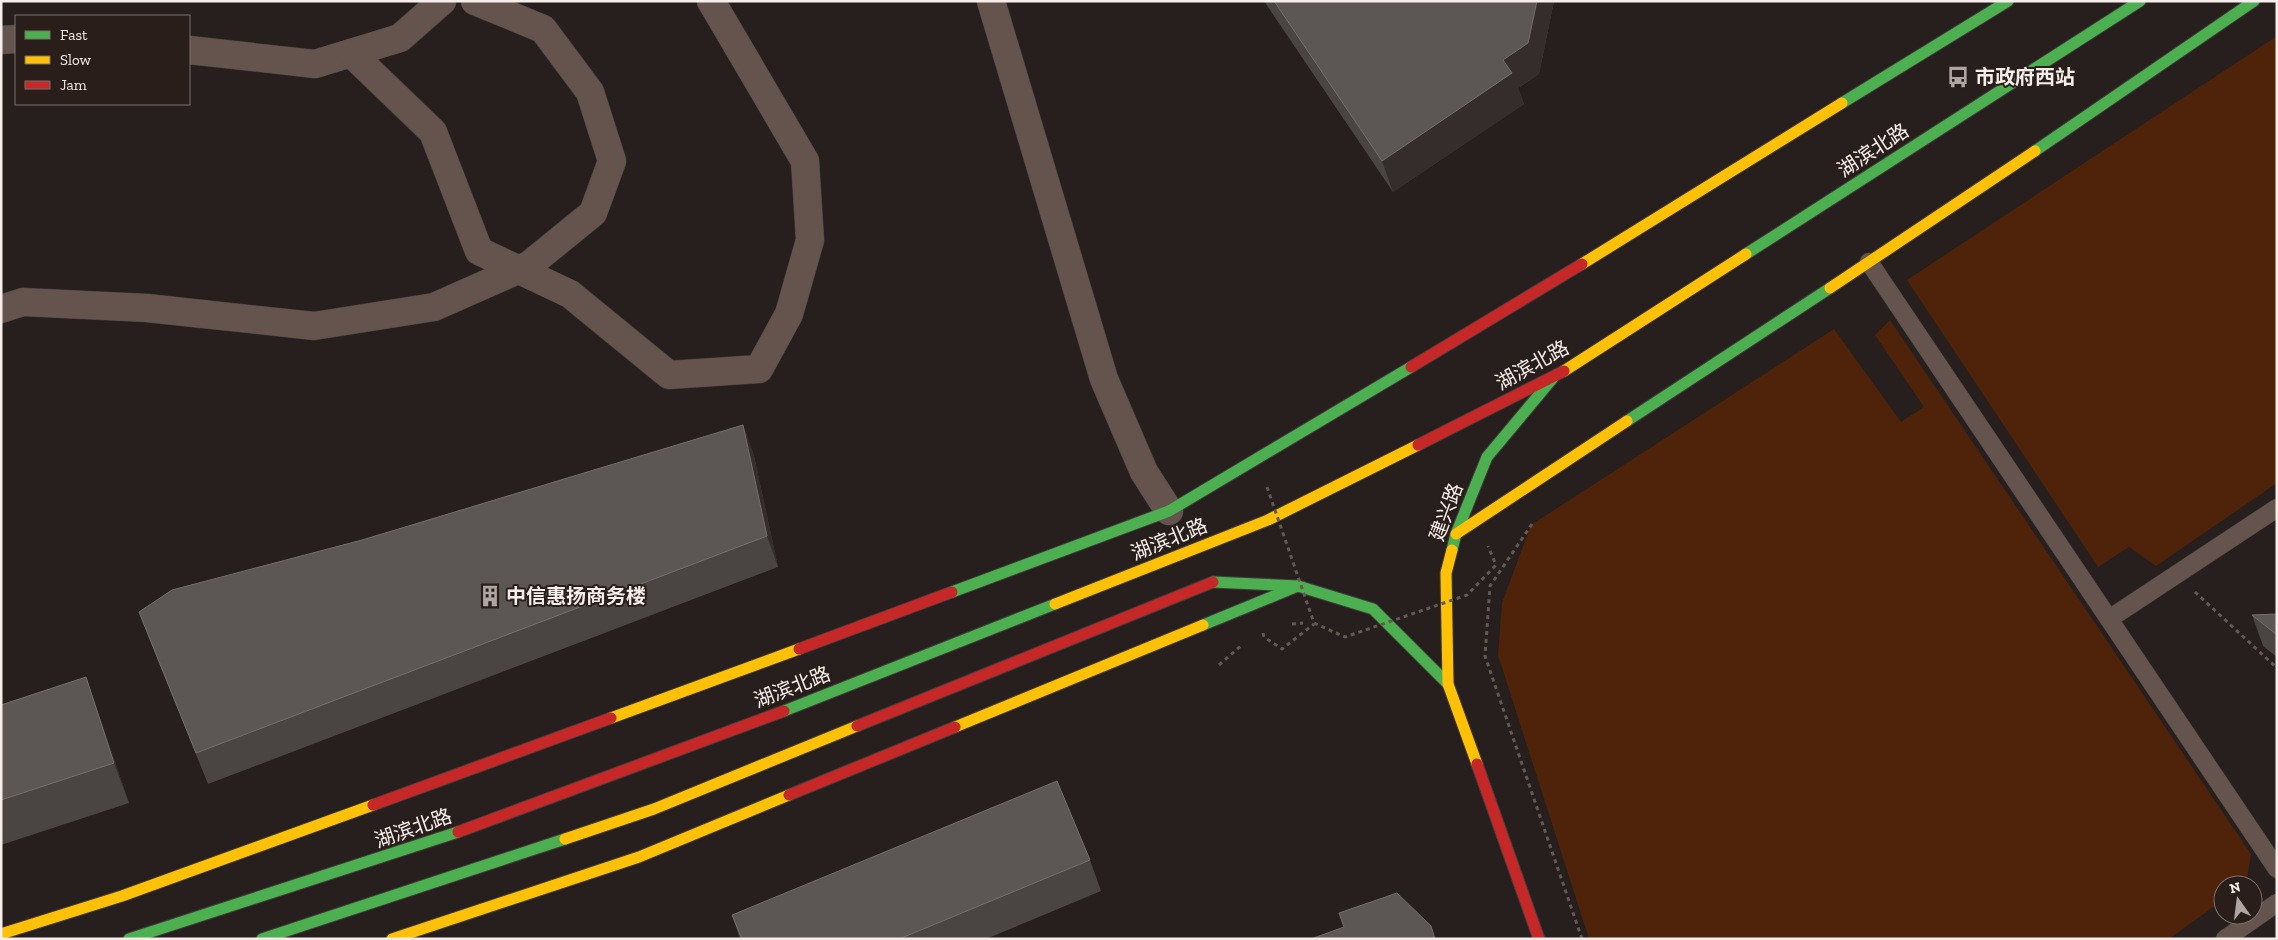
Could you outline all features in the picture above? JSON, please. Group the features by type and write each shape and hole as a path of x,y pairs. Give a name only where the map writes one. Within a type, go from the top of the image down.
{"street":[{"path":"190,50 315,64 400,38 442,1"},
{"path":"1,309 23,302 147,308 314,326 434,307 529,265 593,213 612,161 590,92 543,29 475,1"},
{"path":"351,53 432,132 479,251 570,294 670,375 760,369 789,314 810,240 805,161 712,1"},
{"path":"991,1 1104,379 1144,472 1169,511"},
{"path":"1,934 122,896 591,726 1169,511 1543,288 2008,1"},
{"name":"湖滨北路","path":"129,939 294,887 477,826 822,697 1268,520 1553,378 2140,1"},
{"path":"1456,534 1869,262 2254,1"},
{"path":"1,40 15,40"},
{"name":"建兴路","path":"1539,939 1448,684 1446,573 1456,534 1488,457 1553,378"},
{"name":"建兴路","path":"262,939 654,809 1213,582 1298,586 1372,609 1448,684"},
{"path":"392,939 639,857 1298,586"}],"lane":[{"path":"1869,262 2277,869"},
{"path":"2109,619 2277,508"},
{"path":"2225,939 2277,902"}],"path":[{"path":"1267,487 1314,623 1346,637 1467,595 1496,565 1488,546"},
{"path":"1538,519 1531,525 1490,586 1484,656 1582,939"},
{"path":"2176,575 2277,668"},
{"path":"1261,628 1264,637 1282,649 1314,623"},
{"path":"1219,665 1247,640"}],"shaded area":[{"path":"2277,36 2277,483 2156,566 2129,547 2098,567 1907,280"},
{"path":"1890,320 2251,854 2248,875 2213,875 2213,907 2169,939 1589,939 1498,655 1502,603 1531,525 1834,329 1901,422 1924,407 1875,335"}],"building":[{"path":"1274,1 1537,1 1528,43 1503,60 1512,73 1382,161"},
{"name":"中信惠扬商务楼","path":"743,425 767,536 196,753 139,612 172,590 362,540"},
{"path":"2277,614 2277,635 2252,615"},
{"path":"86,677 114,763 1,800 1,705"},
{"path":"1057,781 1090,860 899,939 742,939 732,915"},
{"path":"1397,893 1431,926 1435,939 1311,939 1344,927 1339,913"}],"traffic: fast":[{"path":"1842,103 2008,1"},
{"path":"1746,254 2140,1"},
{"path":"2035,151 2254,1"},
{"path":"1627,421 1830,288"},
{"path":"952,592 1169,511 1411,367"},
{"path":"1452,550 1456,534 1487,457 1553,378"},
{"path":"1213,582 1298,586 1373,609 1448,684"},
{"path":"1203,625 1298,586"},
{"path":"784,711 1055,604"},
{"path":"129,939 458,832"},
{"path":"262,939 565,839"}],"traffic: slow":[{"path":"1582,264 1842,103"},
{"path":"1830,288 2035,151"},
{"path":"1564,371 1746,254"},
{"path":"1456,534 1627,421"},
{"path":"1055,604 1268,520 1418,445"},
{"path":"1452,550 1446,573 1448,684 1477,764"},
{"path":"955,727 1203,625"},
{"path":"611,718 799,649"},
{"path":"565,839 654,809 857,726"},
{"path":"392,939 639,857 789,795"},
{"path":"1,934 122,896 373,805"}],"traffic: jam":[{"path":"1411,367 1582,264"},
{"path":"1418,445 1564,371"},
{"path":"857,726 1213,582"},
{"path":"799,649 952,592"},
{"path":"458,832 784,711"},
{"path":"373,805 611,718"},
{"path":"789,795 955,727"},
{"path":"1477,764 1539,939"}],"place":[{"name":"市政府西站","path":"1958,77"},
{"name":"中信惠扬商务楼","path":"490,596"}]}
